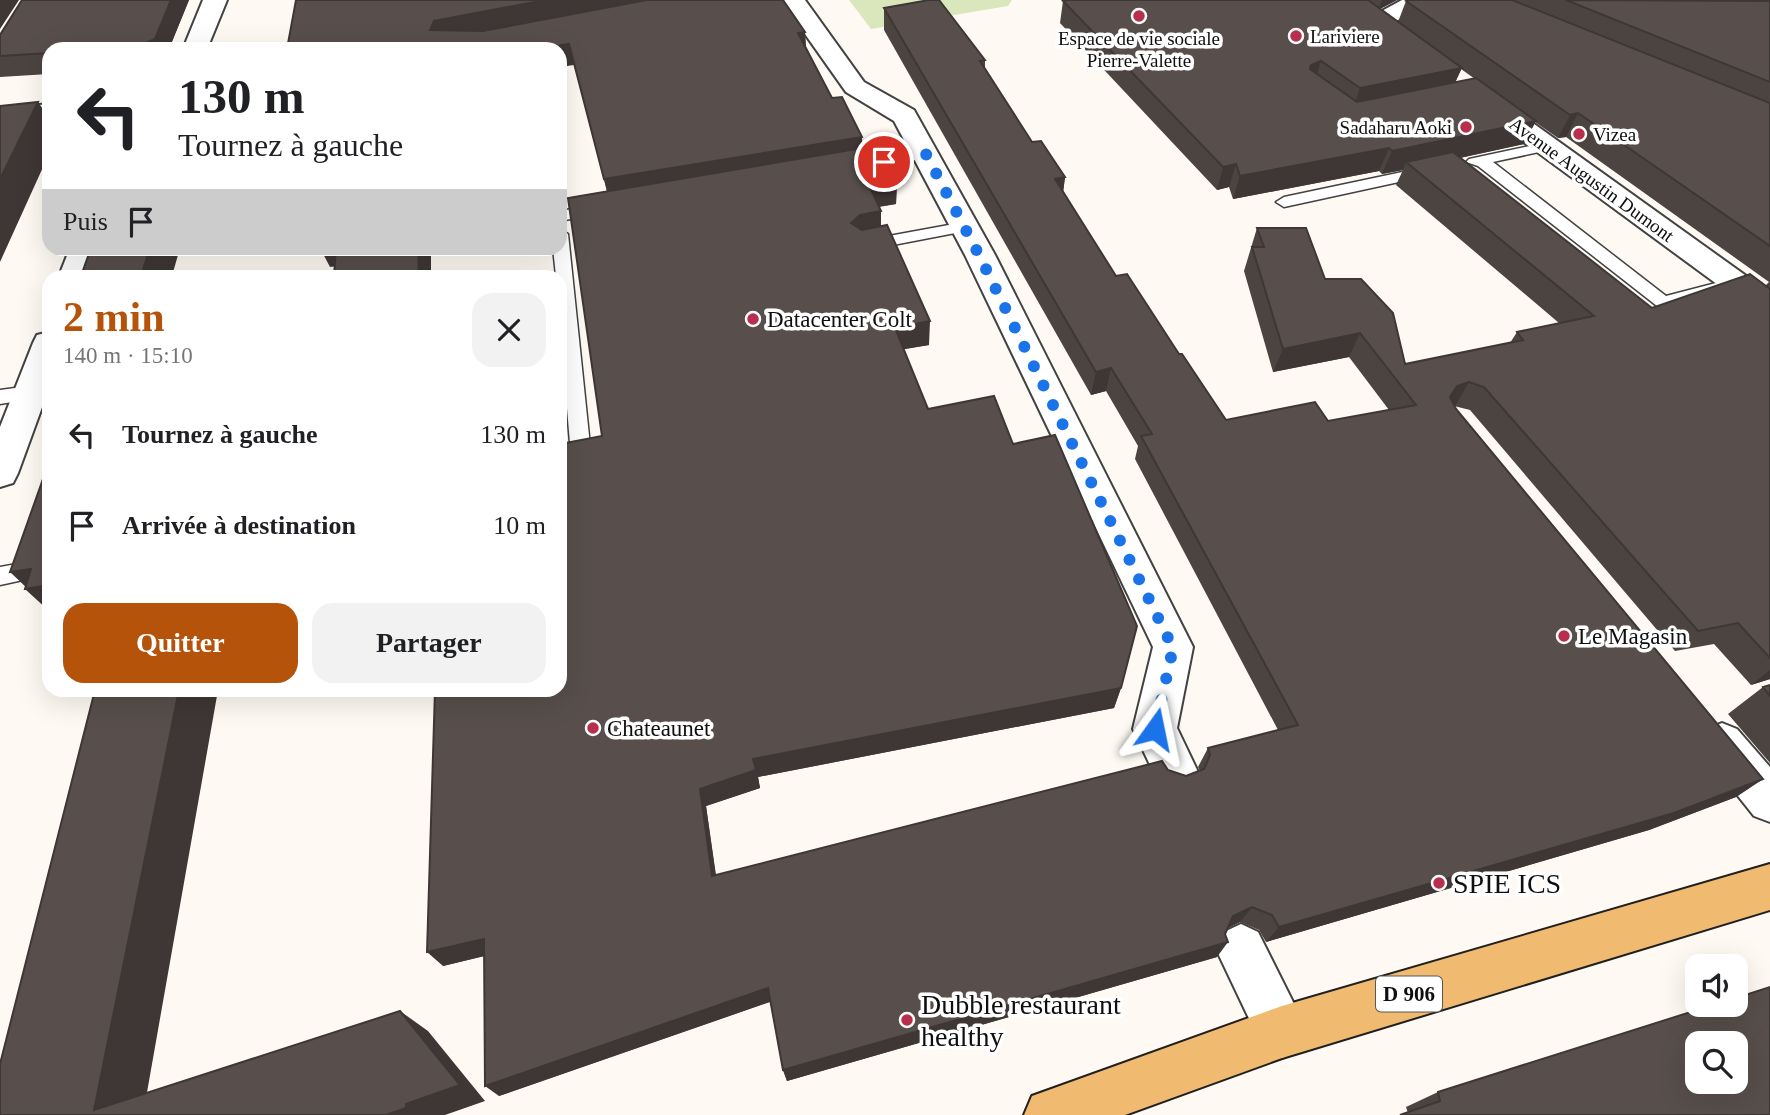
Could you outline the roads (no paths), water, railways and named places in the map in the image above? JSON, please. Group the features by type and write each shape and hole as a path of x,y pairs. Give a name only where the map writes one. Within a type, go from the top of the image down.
{"main road":[{"name":"D 906","path":"1051,1115 1282,1032 1770,887"}],"street":[{"path":"198,42 215,0"},
{"path":"793,0 855,88 905,116 965,228 1173,648 1155,729 1176,772"},
{"path":"1377,23 1419,0"},
{"name":"Avenue Augustin Dumont","path":"1463,85 1770,308"},
{"path":"0,117 42,114"},
{"path":"0,474 42,361"},
{"path":"1700,716 1770,801"},
{"path":"1241,949 1282,1032"}],"lane":[{"path":"1284,202 1548,146"},
{"path":"847,168 926,154"},
{"path":"1482,161 1664,302 1735,283"},
{"path":"567,215 615,206"},
{"path":"862,246 965,228"},
{"path":"567,308 581,455"},
{"path":"0,576 42,569"}],"place":[{"name":"Espace de vie sociale Pierre-Valette","path":"1139,16"},
{"name":"Lariviere","path":"1296,36"},
{"name":"Sadaharu Aoki","path":"1466,127"},
{"name":"Vizea","path":"1579,134"},
{"name":"Datacenter Colt","path":"753,319"},
{"name":"Le Magasin","path":"1564,636"},
{"name":"Chateaunet","path":"593,728"},
{"name":"SPIE ICS","path":"1439,883"},
{"name":"Dubble restaurant healthy","path":"907,1020"}]}
